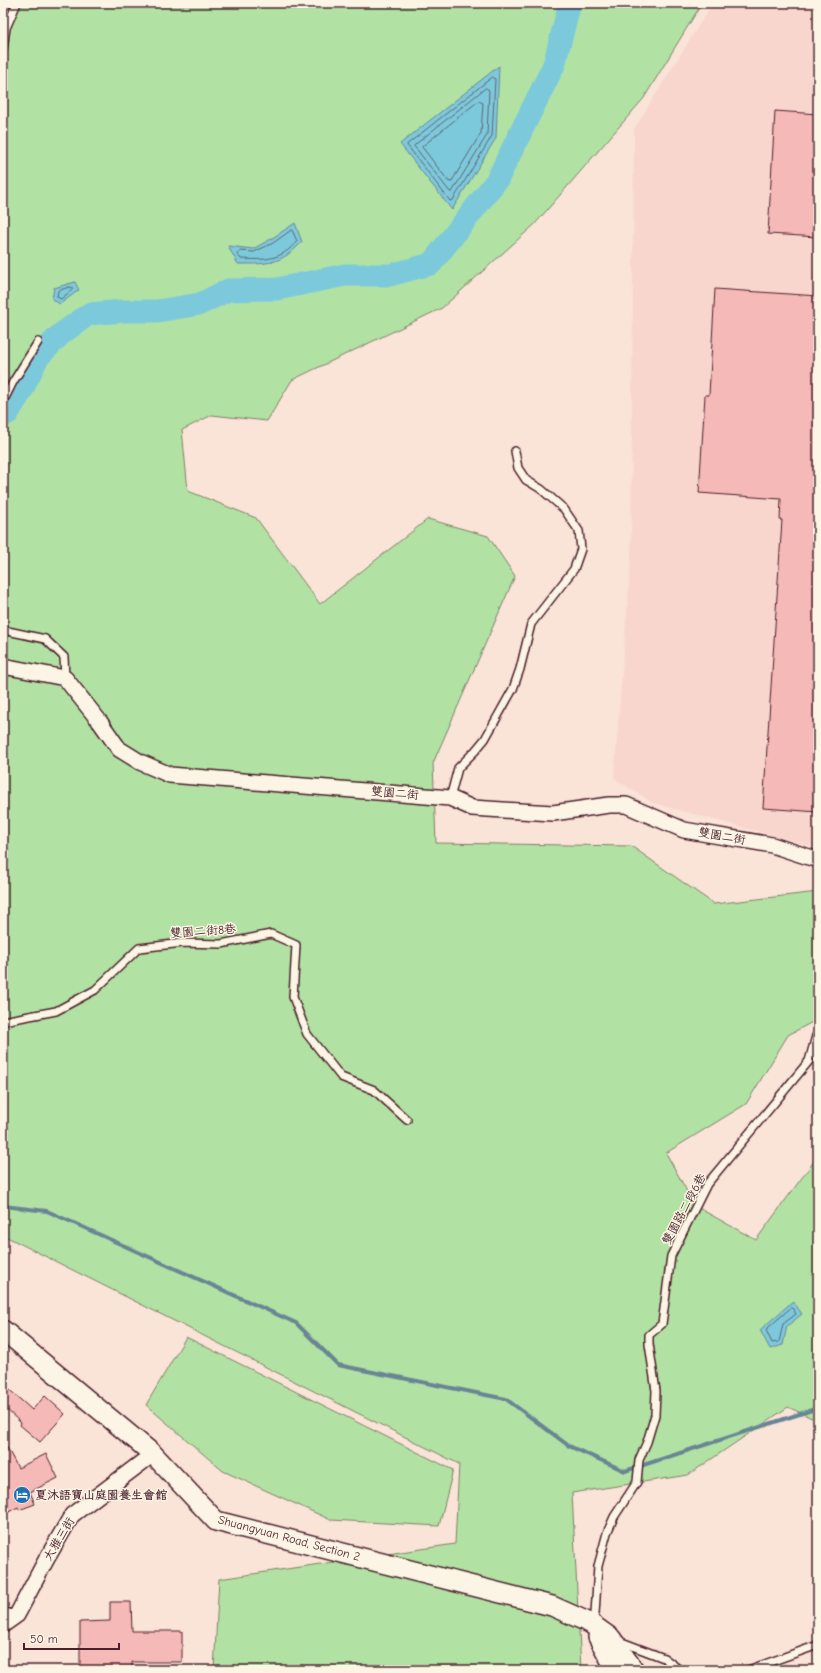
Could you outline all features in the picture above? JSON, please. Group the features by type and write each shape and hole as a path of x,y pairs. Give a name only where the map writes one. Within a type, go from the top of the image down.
{"street":[{"path":"3,666 65,678"},
{"name":"雙園二街","path":"65,678 100,722 119,749 140,762 170,775 450,798 472,808 553,813 609,805 626,805 684,830 772,845 818,860"},
{"name":"Shuangyuan Road, Section 2","path":"3,1330 153,1454 216,1521 552,1606 590,1623 611,1638 634,1670"},
{"name":"大雅三街","path":"3,1624 46,1560 72,1515 153,1454"},
{"path":"590,1623 616,1670"}],"lane":[{"path":"3,49 6,28 18,3"},
{"path":"3,402 13,382 38,342"},
{"path":"450,798 458,768 475,752 485,739 513,689 520,669 531,624 574,569 581,549 579,531 564,509 541,489 526,480 518,468 515,451"},
{"path":"3,630 45,639 64,657 65,678"},
{"name":"雙園二街8巷","path":"3,1021 56,1011 95,990 139,948 183,943 221,944 271,934 296,945 293,997 307,1034 341,1077 374,1090 407,1120"},
{"name":"雙園路二段6巷","path":"590,1623 595,1614 598,1566 607,1533 614,1517 637,1482 639,1460 647,1442 655,1415 656,1391 649,1335 662,1324 671,1256 707,1184 809,1061 816,1036 818,1035"},
{"path":"611,1638 664,1658 680,1670"},
{"path":"748,1670 818,1645"}],"shaded area":[{"path":"713,3 818,3 818,848 653,803 614,778 631,559 634,129"}],"green space":[{"path":"3,3 702,3 644,98 534,225 442,308 292,380 267,421 212,415 182,430 188,491 256,518 320,604 428,519 488,536 515,576 433,763 436,843 631,846 714,904 818,892 818,1019 788,1035 746,1104 666,1153 695,1206 756,1240 818,1156 818,1421 788,1407 688,1475 572,1493 581,1670 214,1670 219,1579 455,1544 459,1464 3,1235"},
{"path":"186,1337 453,1470 439,1526 331,1520 223,1471 146,1405"}],"water":[{"path":"499,66 496,138 452,210 400,144"},
{"path":"295,223 302,242 287,255 273,262 238,264 228,246 253,249"},
{"path":"75,282 79,290 60,304 52,299 54,288"},
{"path":"793,1301 802,1314 787,1326 783,1345 770,1349 760,1330"}],"building":[{"path":"775,111 818,114 818,237 768,234"},
{"path":"715,289 818,296 818,812 763,808 782,520 780,520 781,499 699,493 705,395 709,395"},
{"path":"3,1384 32,1410 45,1396 65,1414 40,1442 20,1425 21,1423 3,1406"},
{"path":"3,1440 18,1468 46,1454 58,1478 30,1492 35,1504 19,1510 18,1507 3,1515"},
{"path":"110,1602 131,1602 132,1631 182,1631 182,1662 132,1662 132,1670 80,1670 80,1622 110,1621"}],"waterway":[{"path":"3,416 8,413 21,392 38,357 61,334 89,314 124,311 157,311 200,304 228,290 277,289 345,275 390,275 431,264 497,180 554,65 570,3"},
{"path":"3,1206 47,1211 296,1323 338,1365 506,1399 569,1446 625,1471 818,1408"}],"place":[{"name":"夏沐語寶山庭園養生會館","path":"22,1495"}]}
